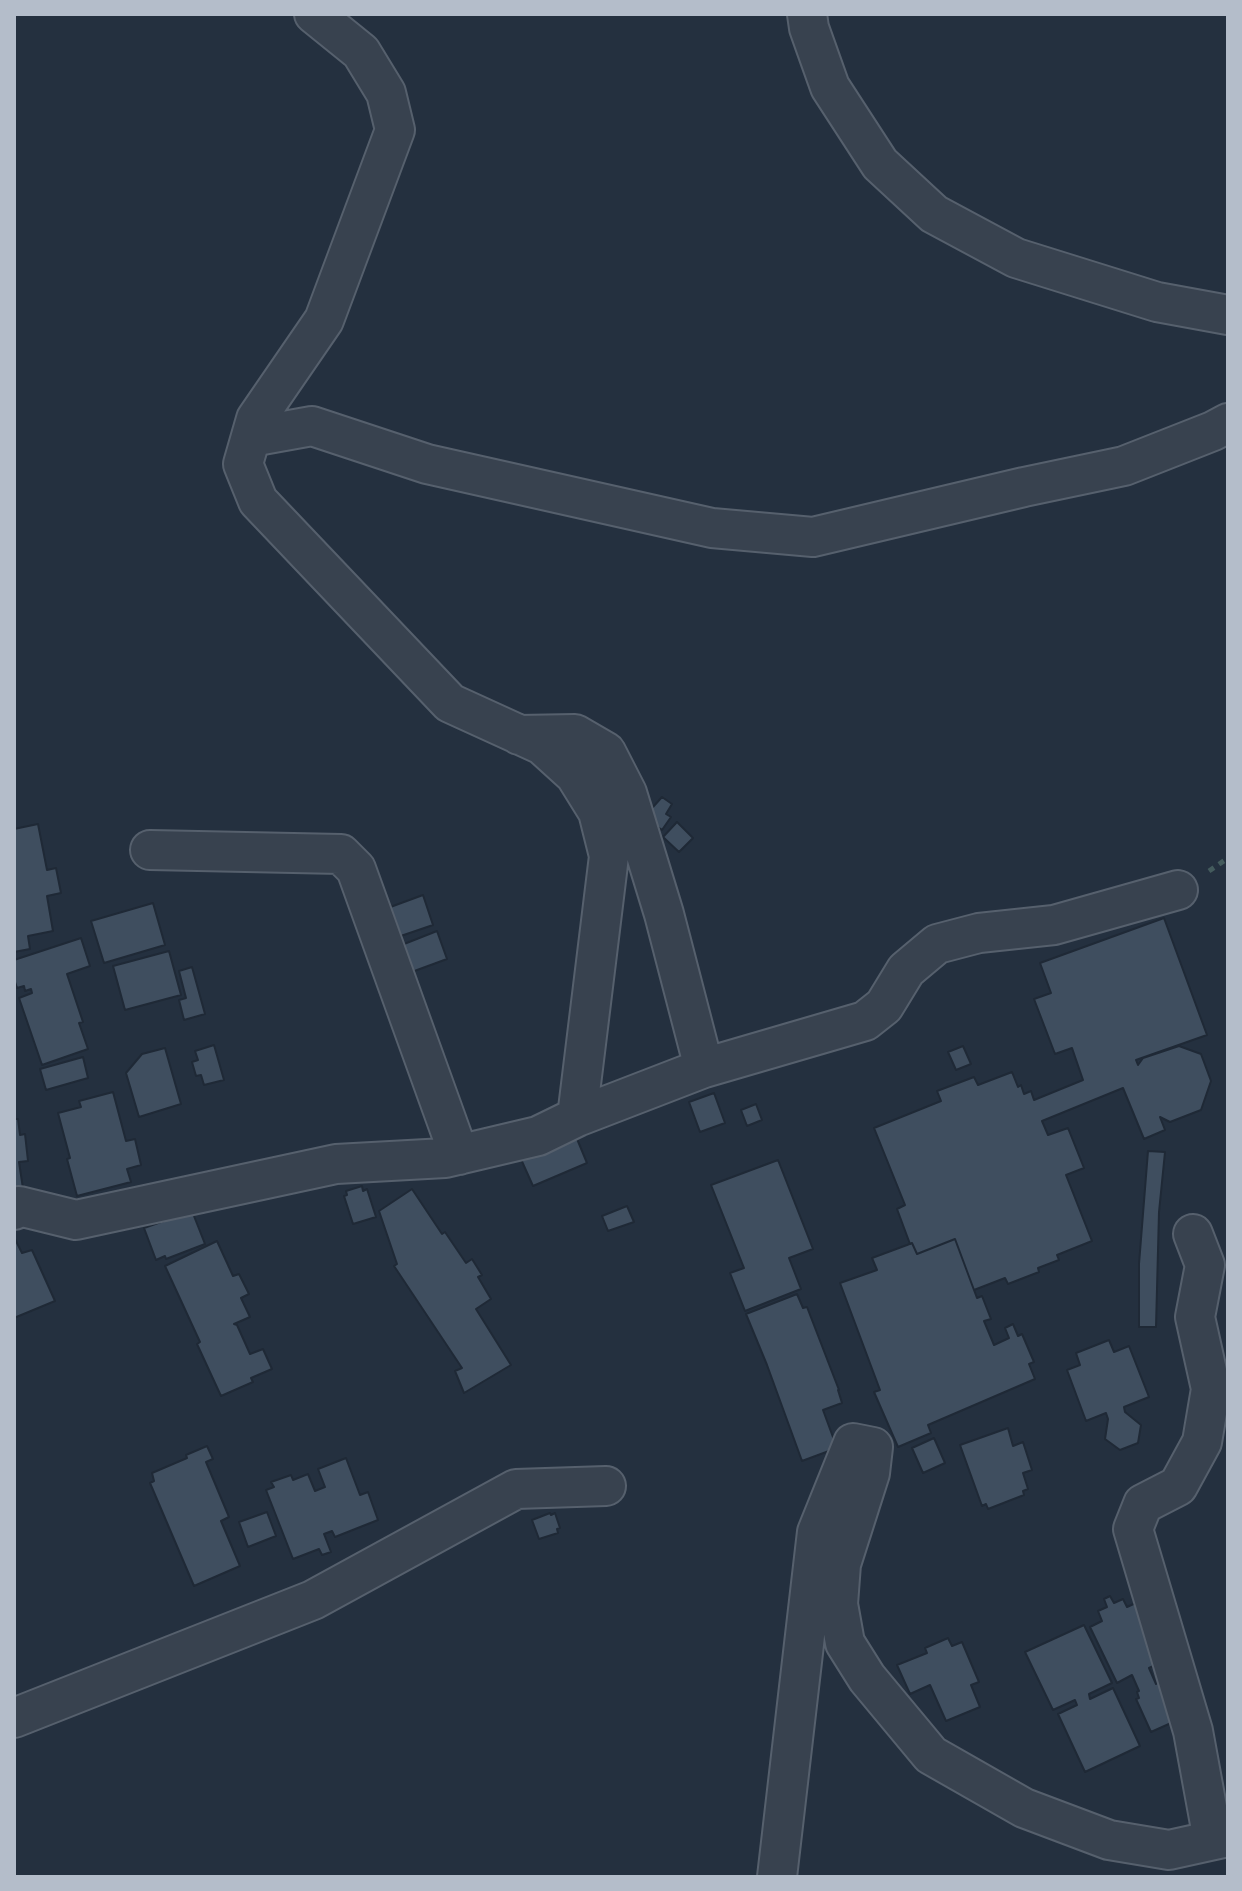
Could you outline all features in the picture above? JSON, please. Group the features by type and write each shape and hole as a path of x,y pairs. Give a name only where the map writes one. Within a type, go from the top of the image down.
{"street":[{"path":"314,14 361,52 386,93 395,130 324,320 256,419 243,464 258,501 450,703 542,745 575,775 598,812 609,856 577,1117"},
{"path":"807,14 830,87 880,164 934,214 1016,258 1157,302 1228,315"},
{"path":"251,437 312,426 427,464 712,528 813,537 1124,466 1228,423"},
{"path":"519,735 575,734 606,752 627,793 664,914 704,1068"},
{"path":"150,850 341,854 356,869 459,1155"},
{"path":"14,1210 19,1206 76,1220 336,1164 445,1158 538,1136 577,1117 704,1068 865,1021 884,1006 906,970 937,944 979,933 1054,925 1178,890"},
{"path":"777,1877 817,1532 853,1443 873,1447 870,1473 841,1564 838,1604 845,1643 867,1678 931,1755 1024,1808 1109,1840 1169,1850 1220,1838 1193,1731 1133,1529 1143,1504 1178,1486 1202,1442 1211,1389 1195,1317 1205,1265 1193,1234"},
{"path":"14,1718 313,1600 516,1489 606,1486"}],"building":[{"path":"662,797 672,804 666,814 671,817 662,830 644,817"},
{"path":"677,822 693,838 679,852 663,837"},
{"path":"38,824 47,870 56,868 61,893 47,896 53,931 28,936 30,949 14,952 14,829"},
{"path":"423,895 433,925 395,938 385,909"},
{"path":"153,903 165,945 104,963 91,921"},
{"path":"1164,918 1207,1035 1136,1060 1138,1065 1143,1058 1179,1046 1201,1054 1211,1081 1201,1110 1170,1122 1160,1117 1165,1130 1144,1139 1123,1088 1042,1121 1048,1135 1068,1128 1084,1168 1066,1175 1092,1241 1057,1255 1059,1260 1038,1268 1039,1272 1008,1284 1005,1278 974,1290 955,1239 917,1254 910,1244 897,1209 905,1205 874,1128 941,1101 937,1091 974,1077 978,1085 1012,1072 1018,1087 1021,1085 1024,1094 1031,1091 1034,1100 1083,1080 1072,1048 1055,1054 1034,999 1051,993 1040,963"},
{"path":"437,931 447,959 409,973 399,946"},
{"path":"81,938 90,966 67,974 83,1022 79,1023 88,1049 42,1065 19,998 32,993 31,989 25,991 24,986 17,988 14,960"},
{"path":"169,951 181,995 125,1010 113,966"},
{"path":"192,967 205,1014 184,1020 179,1000 186,998 179,971"},
{"path":"214,1045 224,1080 204,1085 201,1075 196,1076 192,1062 198,1060 195,1051"},
{"path":"963,1046 971,1064 956,1070 948,1052"},
{"path":"165,1048 181,1104 139,1117 126,1073 142,1054"},
{"path":"83,1057 88,1078 46,1090 40,1069"},
{"path":"113,1092 126,1141 135,1139 141,1165 127,1169 131,1182 77,1196 58,1113 81,1107 79,1101"},
{"path":"714,1093 725,1123 700,1132 689,1102"},
{"path":"756,1104 762,1120 747,1126 741,1110"},
{"path":"14,1119 18,1119 20,1135 25,1134 28,1161 19,1162 24,1195 14,1196"},
{"path":"575,1134 587,1163 533,1186 520,1157"},
{"path":"1148,1151 1165,1152 1159,1212 1156,1327 1139,1327 1139,1264"},
{"path":"778,1160 813,1249 789,1258 801,1289 745,1311 730,1273 744,1268 711,1185"},
{"path":"362,1186 363,1191 367,1189 376,1217 353,1224 344,1196 347,1195 346,1191"},
{"path":"412,1189 442,1234 445,1232 466,1263 472,1259 482,1275 478,1277 491,1299 476,1309 511,1365 464,1393 455,1371 462,1368 394,1266 397,1264 379,1211"},
{"path":"627,1206 634,1222 608,1231 602,1216"},
{"path":"192,1211 205,1244 156,1260 144,1228"},
{"path":"14,1237 22,1253 32,1250 55,1301 14,1318"},
{"path":"955,1239 977,1298 982,1296 991,1319 984,1321 994,1345 1009,1338 1005,1328 1013,1324 1018,1336 1022,1334 1034,1362 1029,1364 1035,1379 928,1425 931,1433 898,1447 874,1392 880,1390 840,1283 877,1270 872,1258 912,1243 917,1254"},
{"path":"217,1241 233,1276 239,1274 249,1294 241,1298 250,1317 234,1324 250,1354 263,1349 272,1369 251,1378 253,1382 221,1396 165,1266"},
{"path":"797,1294 803,1308 807,1307 842,1403 823,1410 837,1448 802,1461 746,1314"},
{"path":"1109,1340 1114,1352 1129,1346 1149,1397 1124,1407 1125,1412 1141,1425 1138,1443 1120,1450 1105,1439 1106,1413 1086,1421 1067,1370 1080,1365 1076,1353"},
{"path":"1008,1428 1013,1446 1023,1442 1032,1470 1023,1473 1028,1489 1023,1491 1024,1495 988,1509 986,1504 982,1506 960,1445"},
{"path":"934,1438 945,1463 923,1473 912,1448"},
{"path":"207,1446 213,1459 206,1462 229,1517 221,1521 240,1566 194,1586 150,1483 154,1481 152,1473"},
{"path":"346,1458 360,1495 368,1492 378,1520 335,1537 332,1531 324,1534 331,1552 322,1555 319,1549 293,1559 266,1490 274,1487 271,1482 291,1475 293,1480 308,1474 315,1491 325,1487 318,1469"},
{"path":"267,1512 276,1536 248,1547 239,1522"},
{"path":"555,1513 560,1528 557,1529 558,1533 539,1539 532,1520"},
{"path":"1110,1596 1114,1603 1123,1599 1127,1607 1138,1602 1166,1660 1149,1668 1180,1719 1151,1732 1136,1699 1139,1698 1139,1691 1132,1675 1117,1683 1090,1627 1102,1621 1098,1611 1107,1607 1104,1599"},
{"path":"1084,1625 1112,1683 1089,1694 1090,1699 1113,1688 1140,1746 1085,1772 1058,1714 1077,1705 1075,1700 1053,1710 1025,1652"},
{"path":"948,1638 952,1646 962,1642 979,1682 971,1685 980,1707 946,1721 930,1685 910,1694 897,1665 927,1653 925,1648"}]}
